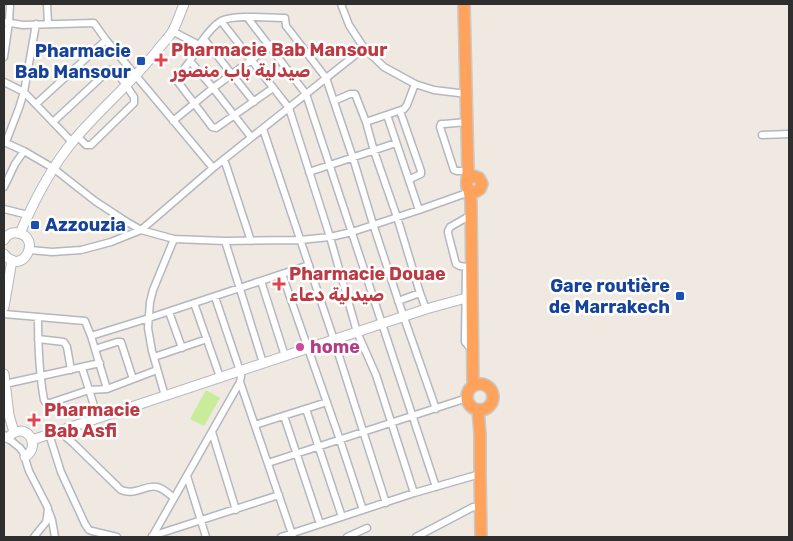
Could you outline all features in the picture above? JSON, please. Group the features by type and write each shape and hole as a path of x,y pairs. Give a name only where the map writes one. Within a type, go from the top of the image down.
{"highway":[{"path":"464,4 472,182 469,298 477,385"},
{"path":"471,4 474,170 472,182 477,198 477,385"},
{"path":"477,385 489,388 492,395 490,404 481,410 471,407 467,398 469,391 477,385"},
{"path":"481,410 481,537"}],"street":[{"path":"4,57 10,4"},
{"path":"48,4 48,24"},
{"path":"20,233 53,168 74,139 136,76 172,31 184,4"},
{"path":"341,4 349,25 364,48 384,67 416,84 434,90 467,94"},
{"path":"247,17 306,94 436,487"},
{"path":"273,88 214,128 177,80 201,42 221,21 228,18 247,17 285,18 286,26 326,78 354,158 398,301 436,408"},
{"path":"221,21 289,108 330,237 357,332 376,375 414,493"},
{"path":"7,22 23,24 94,24 213,168"},
{"path":"36,24 24,92 5,142 53,168 112,213 141,230 174,238 251,241 330,237 352,232 464,194 472,182 454,170 440,127 441,124 468,122"},
{"path":"172,31 201,42 254,102"},
{"path":"36,104 106,40"},
{"path":"173,120 269,47"},
{"path":"30,250 52,252 81,250 111,242 141,230 224,159 364,48"},
{"path":"190,61 251,137"},
{"path":"4,82 24,92 53,122 74,139 86,145 90,145 135,100 116,71 109,70 53,122"},
{"path":"366,122 400,111 407,106 416,84"},
{"path":"334,101 350,94 355,94 366,122 426,309"},
{"path":"400,111 421,172 421,174 410,179"},
{"path":"387,115 419,210"},
{"path":"263,129 334,340 386,503"},
{"path":"762,135 789,134"},
{"path":"309,172 396,143"},
{"path":"4,187 15,164 24,151"},
{"path":"224,159 251,241"},
{"path":"4,209 28,214"},
{"path":"32,440 404,316 469,298 466,267 456,264 448,230 471,215"},
{"path":"4,240 12,233 20,233 27,238 30,246 30,250 25,258 21,260 12,260 4,254"},
{"path":"165,396 148,328 150,302 154,286 174,238"},
{"path":"225,241 263,363"},
{"path":"4,307 12,260"},
{"path":"91,336 309,265"},
{"path":"282,274 363,510"},
{"path":"261,281 285,356"},
{"path":"398,301 420,293"},
{"path":"215,297 241,370 240,382 292,535"},
{"path":"194,303 220,378"},
{"path":"169,312 182,348"},
{"path":"4,314 85,321 107,389"},
{"path":"38,317 40,377 46,402 50,403 90,390 107,389 158,370"},
{"path":"113,329 117,342"},
{"path":"38,339 64,342 68,350 71,370"},
{"path":"154,357 207,340"},
{"path":"95,348 120,341 133,379"},
{"path":"5,384 100,363"},
{"path":"82,368 98,418"},
{"path":"4,374 9,415 8,435 20,448 25,457 48,508 55,537"},
{"path":"152,537 240,382"},
{"path":"268,463 467,398"},
{"path":"255,425 327,402"},
{"path":"306,409 342,517"},
{"path":"284,416 320,524"},
{"path":"8,435 17,431 26,433 32,440 32,448 25,457"},
{"path":"59,431 121,490 131,492 155,486 161,488 174,498"},
{"path":"212,432 236,510"},
{"path":"49,434 62,472 85,524 89,530 117,537"},
{"path":"281,537 292,535 414,493 480,474"},
{"path":"188,476 206,537"},
{"path":"152,537 279,495"},
{"path":"416,537 473,507 480,507"},
{"path":"34,537 48,518 48,508"},
{"path":"347,537 367,528"}],"green space":[{"path":"206,390 220,398 204,426 190,419"}],"place":[{"name":"Pharmacie Bab Mansour صيدلية باب منصور","path":"161,60"},
{"name":"Pharmacie Bab Mansour","path":"141,61"},
{"name":"Azzouzia","path":"35,225"},
{"name":"Pharmacie Douae صيدلية دعاء","path":"279,284"},
{"name":"Gare routière de Marrakech","path":"680,296"},
{"name":"home","path":"300,347"},
{"name":"Pharmacie Bab Asfi","path":"34,420"}]}
